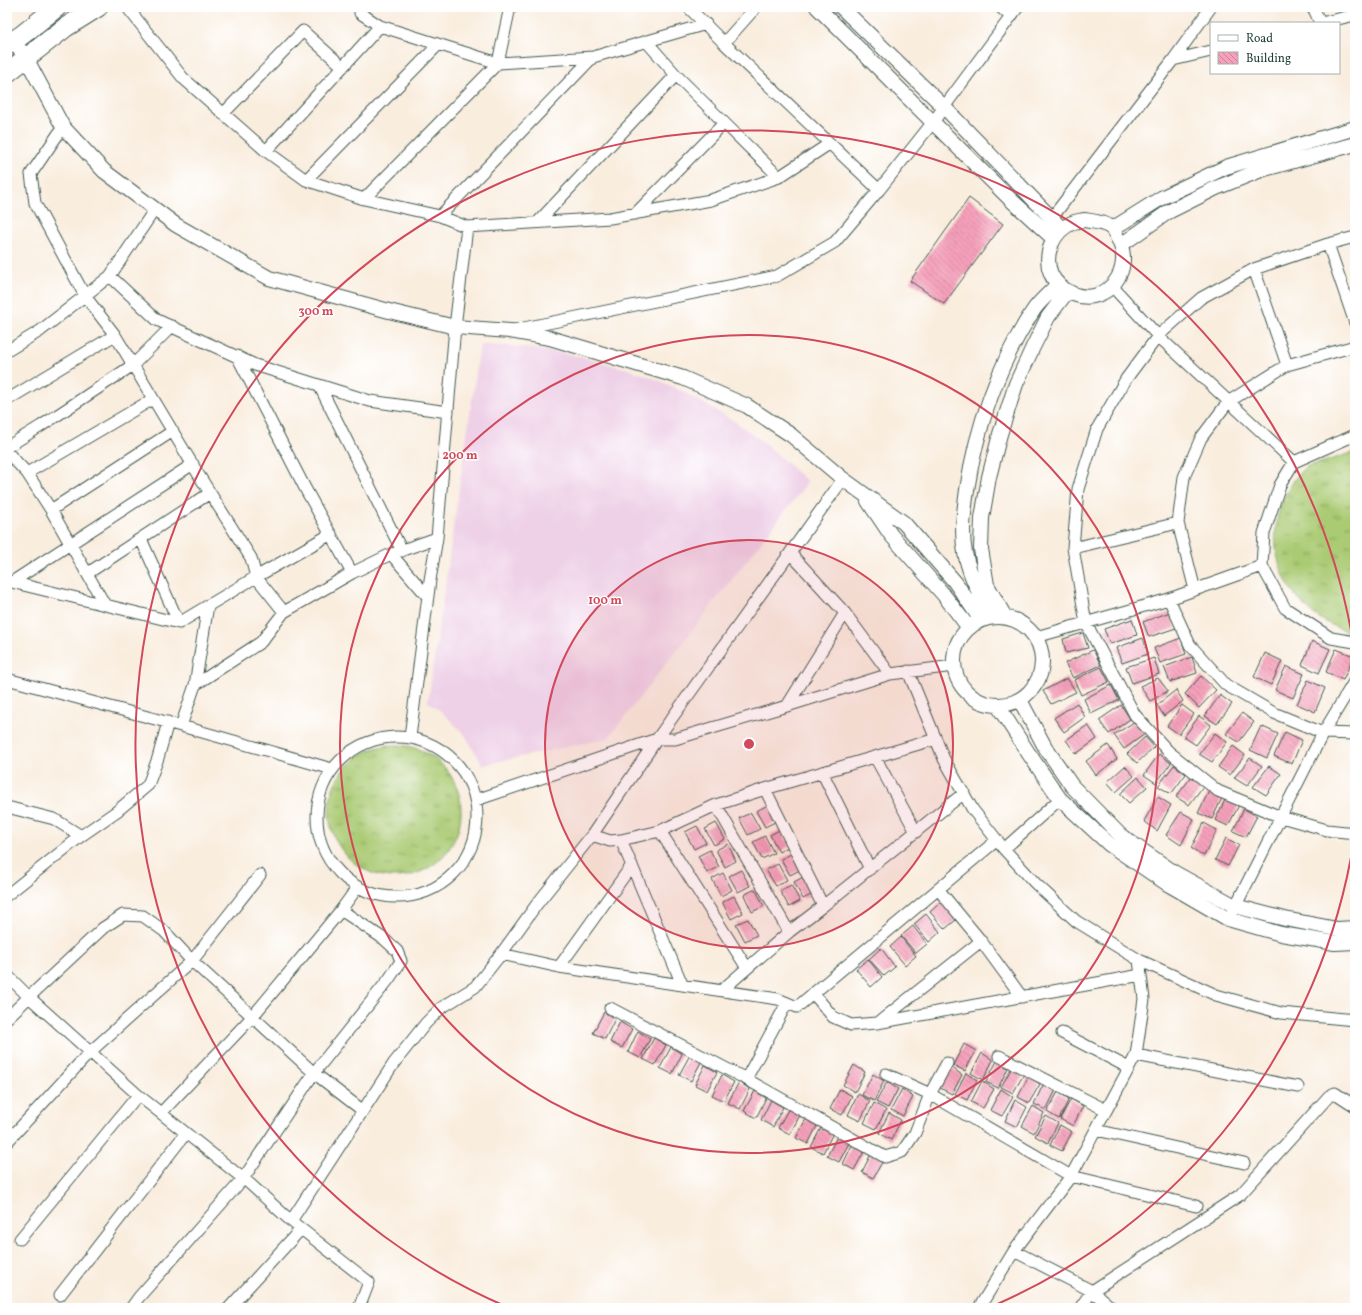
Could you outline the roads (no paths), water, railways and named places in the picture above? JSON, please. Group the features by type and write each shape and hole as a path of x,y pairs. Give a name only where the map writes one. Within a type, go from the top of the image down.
{"highway":[{"path":"10,43 57,7"},
{"path":"7,73 66,27 98,7"}],"street":[{"path":"127,7 183,78 266,151 306,180 364,199 440,216 467,227 610,218 711,200 779,177 829,144"},
{"path":"364,199 498,63 510,7"},
{"path":"688,7 829,144 879,190"},
{"path":"724,43 756,7"},
{"path":"817,7 1010,199 1058,234"},
{"path":"841,7 944,108 1051,219 1058,234"},
{"path":"1000,7 1010,17"},
{"path":"510,331 778,276 835,242 879,190 944,108 1018,7"},
{"path":"1051,219 1173,60 1211,7"},
{"path":"1311,7 1314,9 1320,22"},
{"path":"360,13 380,26 498,63 593,57 706,24"},
{"path":"1324,22 1355,15"},
{"path":"266,151 380,26"},
{"path":"223,114 303,31 343,67"},
{"path":"646,41 676,75 779,177"},
{"path":"10,43 26,58 63,127 104,171 176,225 270,278 389,311 455,327 510,331 550,338 683,378 747,406 791,435 843,479 904,523 987,621"},
{"path":"306,180 438,45"},
{"path":"1173,60 1210,50"},
{"path":"440,216 593,57"},
{"path":"538,222 676,75"},
{"path":"635,214 724,123"},
{"path":"63,127 31,174 35,203 85,296 115,335 251,558 256,577 284,612"},
{"path":"1112,229 1163,197 1226,167 1355,128"},
{"path":"1122,245 1168,212 1216,188 1262,170 1355,144"},
{"path":"7,352 40,331 110,276 155,209"},
{"path":"1084,220 1096,222 1112,229 1122,245 1124,256 1123,267 1119,277 1112,286 1102,293 1090,296 1078,296 1062,288 1051,274 1048,262 1049,250 1058,234 1072,223 1084,220"},
{"path":"410,737 437,538 455,327 467,227"},
{"path":"1355,238 1328,244 1254,269 1201,298 1158,336 1126,378 1097,429 1078,489 1073,548 1086,624 1135,715 1168,751 1218,791 1281,817 1327,830 1355,833"},
{"path":"1328,244 1355,323"},
{"path":"1254,269 1287,365"},
{"path":"110,276 157,320 255,365 370,401 448,412"},
{"path":"1112,286 1158,336 1294,462"},
{"path":"987,621 965,553 963,519 970,471 980,429 998,378 1015,340 1034,309 1062,288"},
{"path":"987,621 987,585 981,549 982,518 989,477 1000,434 1016,384 1062,288"},
{"path":"7,447 133,365 172,326"},
{"path":"7,400 115,335"},
{"path":"1195,590 1178,523 1184,477 1201,438 1228,402 1287,365 1355,346"},
{"path":"237,356 306,490 352,573"},
{"path":"319,385 402,551"},
{"path":"27,473 153,398"},
{"path":"51,510 173,431"},
{"path":"1355,435 1294,462 1280,485 1264,533 1262,566 1285,608 1331,638 1355,642"},
{"path":"7,452 27,473 51,510 105,605"},
{"path":"9,582 71,544 193,464"},
{"path":"291,1221 394,1063 440,1008 475,987 502,954 537,904 592,835 657,739 843,479"},
{"path":"88,573 210,493"},
{"path":"1073,548 1178,523"},
{"path":"9,582 179,622 331,534"},
{"path":"195,685 261,642 284,612 352,573 391,554 437,538"},
{"path":"141,539 179,622"},
{"path":"790,553 845,613 890,674"},
{"path":"391,554 428,597"},
{"path":"1036,637 1086,624 1169,599 1262,566"},
{"path":"1169,599 1190,645 1226,685 1274,712 1323,733 1355,734"},
{"path":"181,726 195,685 208,605"},
{"path":"787,706 845,613"},
{"path":"987,621 1017,621 1028,628 1036,637 1042,651 1043,665 1039,679 1031,691 1020,700 998,706 985,704 973,698 964,690 957,678 954,666 955,652 960,639 987,621"},
{"path":"476,800 657,739 674,739 890,674 954,666"},
{"path":"908,671 944,759 973,810 1000,844 1035,883 1076,921 1139,960 1216,995 1281,1013 1355,1020"},
{"path":"7,679 168,722 332,769"},
{"path":"1228,919 1323,733 1355,680"},
{"path":"1020,700 1045,747 1072,786 1120,835 1176,872 1235,906 1285,920 1337,929 1355,928"},
{"path":"998,706 1060,799 1110,845 1166,883 1228,919 1281,934 1335,943 1355,942"},
{"path":"7,895 81,836 117,811 148,785 158,758 168,722"},
{"path":"388,737 410,737 428,743 445,752 459,765 469,782 476,800 477,823 472,845 461,866 445,882 424,893 402,898 378,897 357,888 338,874 325,856 317,834 316,811 321,789 332,769 348,753 367,742 388,737"},
{"path":"592,835 610,841 660,831 716,805 765,789 936,739"},
{"path":"875,757 916,832"},
{"path":"822,772 870,870"},
{"path":"765,789 823,906"},
{"path":"722,990 789,932 870,870 964,793"},
{"path":"502,954 559,967 778,999 797,1007 938,889 1060,799"},
{"path":"716,805 789,932"},
{"path":"7,807 54,819 81,836"},
{"path":"660,831 747,968"},
{"path":"621,840 682,984"},
{"path":"559,967 632,866"},
{"path":"7,1142 90,1052 192,961 260,875"},
{"path":"161,1113 253,1016 357,888"},
{"path":"938,889 980,941 1022,997"},
{"path":"131,1308 138,1297 243,1179 314,1073 389,979 401,961 397,951 384,939 340,910"},
{"path":"7,1018 103,928 123,915 143,916 164,931 192,961 314,1073 362,1110"},
{"path":"877,1023 980,941"},
{"path":"979,1308 1014,1251 1072,1176 1136,1055 1144,999 1139,960"},
{"path":"7,975 29,997 138,1095 243,1179 291,1221 369,1282 359,1308"},
{"path":"813,993 833,1017 851,1025 877,1023 1141,975"},
{"path":"746,1079 787,1003"},
{"path":"610,1008 746,1079 885,1157 902,1152 915,1133 930,1094 947,1063"},
{"path":"1062,1033 1129,1068"},
{"path":"1136,1055 1298,1087"},
{"path":"999,1056 1106,1110"},
{"path":"886,1074 930,1094 1072,1176 1196,1206"},
{"path":"1080,1308 1092,1291 1240,1195 1329,1096 1335,1093 1355,1106"},
{"path":"20,1239 138,1095"},
{"path":"1096,1130 1244,1163"},
{"path":"60,1295 186,1133"},
{"path":"229,1308 301,1229"},
{"path":"1014,1251 1092,1291 1112,1308"}]}
